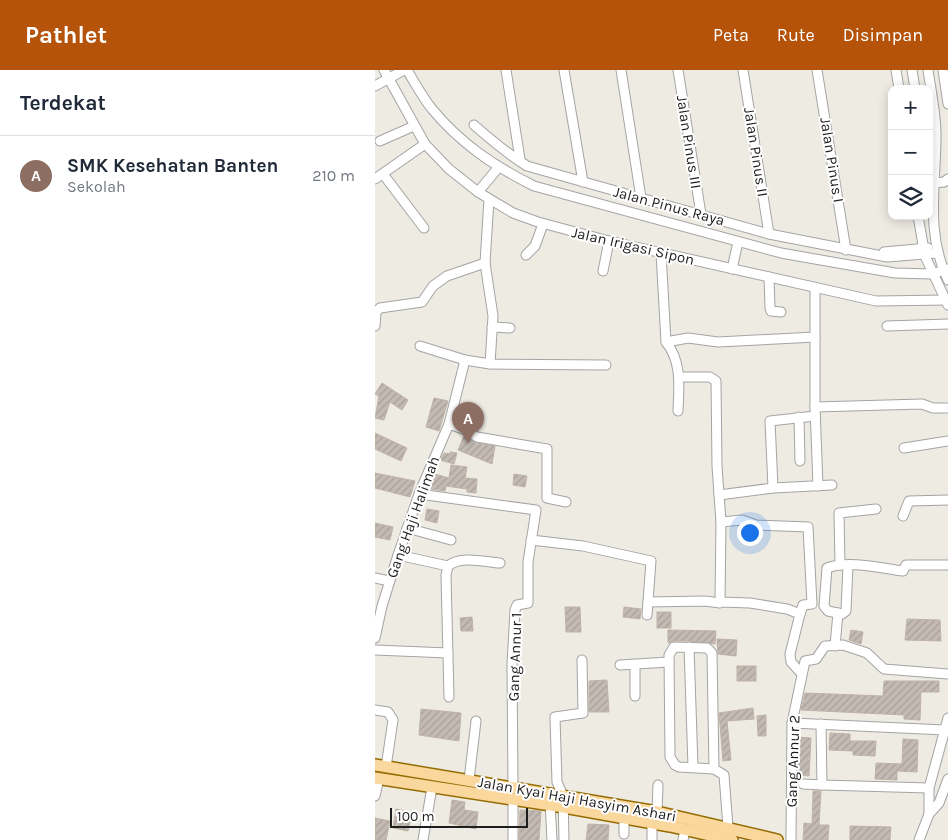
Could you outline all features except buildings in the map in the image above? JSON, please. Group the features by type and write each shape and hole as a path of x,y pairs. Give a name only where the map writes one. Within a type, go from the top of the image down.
{"main road":[{"name":"Jalan Kyai Haji Hasyim Ashari","path":"380,766 513,787 550,799"},
{"name":"Jalan Kyai Haji Hasyim Ashari","path":"377,778 513,799 563,801 728,827 777,840"},
{"name":"Jalan Kyai Haji Hasyim Ashari","path":"563,801 624,818 655,817 684,835 732,840"}],"street":[{"name":"Jalan Irigasi Sipon","path":"384,70 399,74 459,138 497,170 534,186 737,246 895,273 933,275 946,273"},
{"path":"506,70 520,159"},
{"path":"564,70 583,182"},
{"path":"621,70 641,198"},
{"name":"Jalan Pinus III","path":"677,70 701,214"},
{"name":"Jalan Pinus II","path":"743,70 769,234"},
{"name":"Jalan Pinus I","path":"817,70 846,250"},
{"path":"896,70 898,85"},
{"path":"912,70 914,85"},
{"path":"928,70 936,134 933,183 944,182 948,179"},
{"path":"943,70 948,104"},
{"name":"Jalan Irigasi Sipon","path":"399,74 414,126 425,144 449,169 480,190 489,200 513,213 543,224 609,241 732,266 769,277 875,301 947,301"},
{"path":"375,86 399,74"},
{"name":"Jalan Pinus Raya","path":"474,125 504,151 520,159 527,166 769,234 846,250 883,255 887,250 924,253 937,250"},
{"path":"380,141 414,126"},
{"path":"423,228 379,177 425,144"},
{"path":"480,190 497,170"},
{"path":"489,200 485,263 493,316 489,364"},
{"path":"919,220 924,253 947,301"},
{"path":"933,220 937,250 946,273"},
{"path":"526,255 535,246 543,224"},
{"path":"603,271 609,241"},
{"path":"732,266 737,246"},
{"path":"661,253 665,342 674,352 679,377 678,411"},
{"path":"375,326 376,312 383,306 423,302 433,286 447,276 485,263"},
{"path":"769,277 771,311 781,312"},
{"path":"815,288 815,411 818,486"},
{"path":"887,326 948,324"},
{"path":"492,327 511,328"},
{"path":"665,342 688,338 718,342 815,336"},
{"path":"420,346 465,360 489,364 606,365"},
{"name":"Gang Haji Halimah","path":"375,638 389,581 407,528 419,494 449,424 465,360"},
{"path":"679,377 710,376 716,381 721,522 721,603"},
{"path":"773,488 769,422 771,420 799,417 815,411 922,404 933,408 948,408"},
{"path":"799,417 800,460"},
{"path":"449,424 466,430 477,437 547,450 547,498 566,502"},
{"path":"904,448 948,441"},
{"path":"719,495 773,488 832,485"},
{"name":"Gang Annur 1","path":"419,494 535,508 537,513 528,562 528,603 517,605 515,610 512,664 513,787"},
{"path":"903,516 909,501 948,500"},
{"path":"876,510 839,513 844,565 846,609 845,612 838,613 828,611 824,606 827,568 844,565 903,571 907,565 948,565"},
{"path":"721,522 742,520 756,525 808,527 812,602 810,606 803,606 790,654 791,662 801,673 805,661 816,658 825,646 843,645 867,653 885,669 948,674"},
{"path":"407,528 451,540"},
{"path":"531,540 583,546 650,561 647,615"},
{"path":"398,555 448,566 463,560 500,563"},
{"path":"448,566 446,575 449,697"},
{"path":"375,578 389,581"},
{"path":"648,602 705,601 751,604 787,609 800,614"},
{"path":"835,646 838,613"},
{"path":"689,647 693,767"},
{"path":"714,769 712,653 707,648 674,648 669,655 668,749 675,765 714,769 721,772 726,780 728,827"},
{"path":"375,650 448,653"},
{"path":"564,840 563,801 557,782 555,717 583,713 582,660"},
{"path":"620,665 669,662"},
{"path":"635,665 635,696"},
{"name":"Gang Annur 2","path":"791,840 792,723 801,673"},
{"path":"375,710 388,712 393,720 380,766"},
{"path":"919,840 929,814 929,788 948,718"},
{"path":"469,780 477,721"},
{"path":"792,723 945,730"},
{"path":"821,724 821,785"},
{"path":"375,796 377,778"},
{"path":"929,814 939,803 948,779"},
{"path":"552,840 550,799 557,782"},
{"path":"803,784 929,788"},
{"path":"652,840 658,785"},
{"path":"423,840 432,787"},
{"path":"513,799 513,840"},
{"path":"624,818 624,834"}],"place":[{"name":"SMK Kesehatan Banten","path":"468,443"}]}
